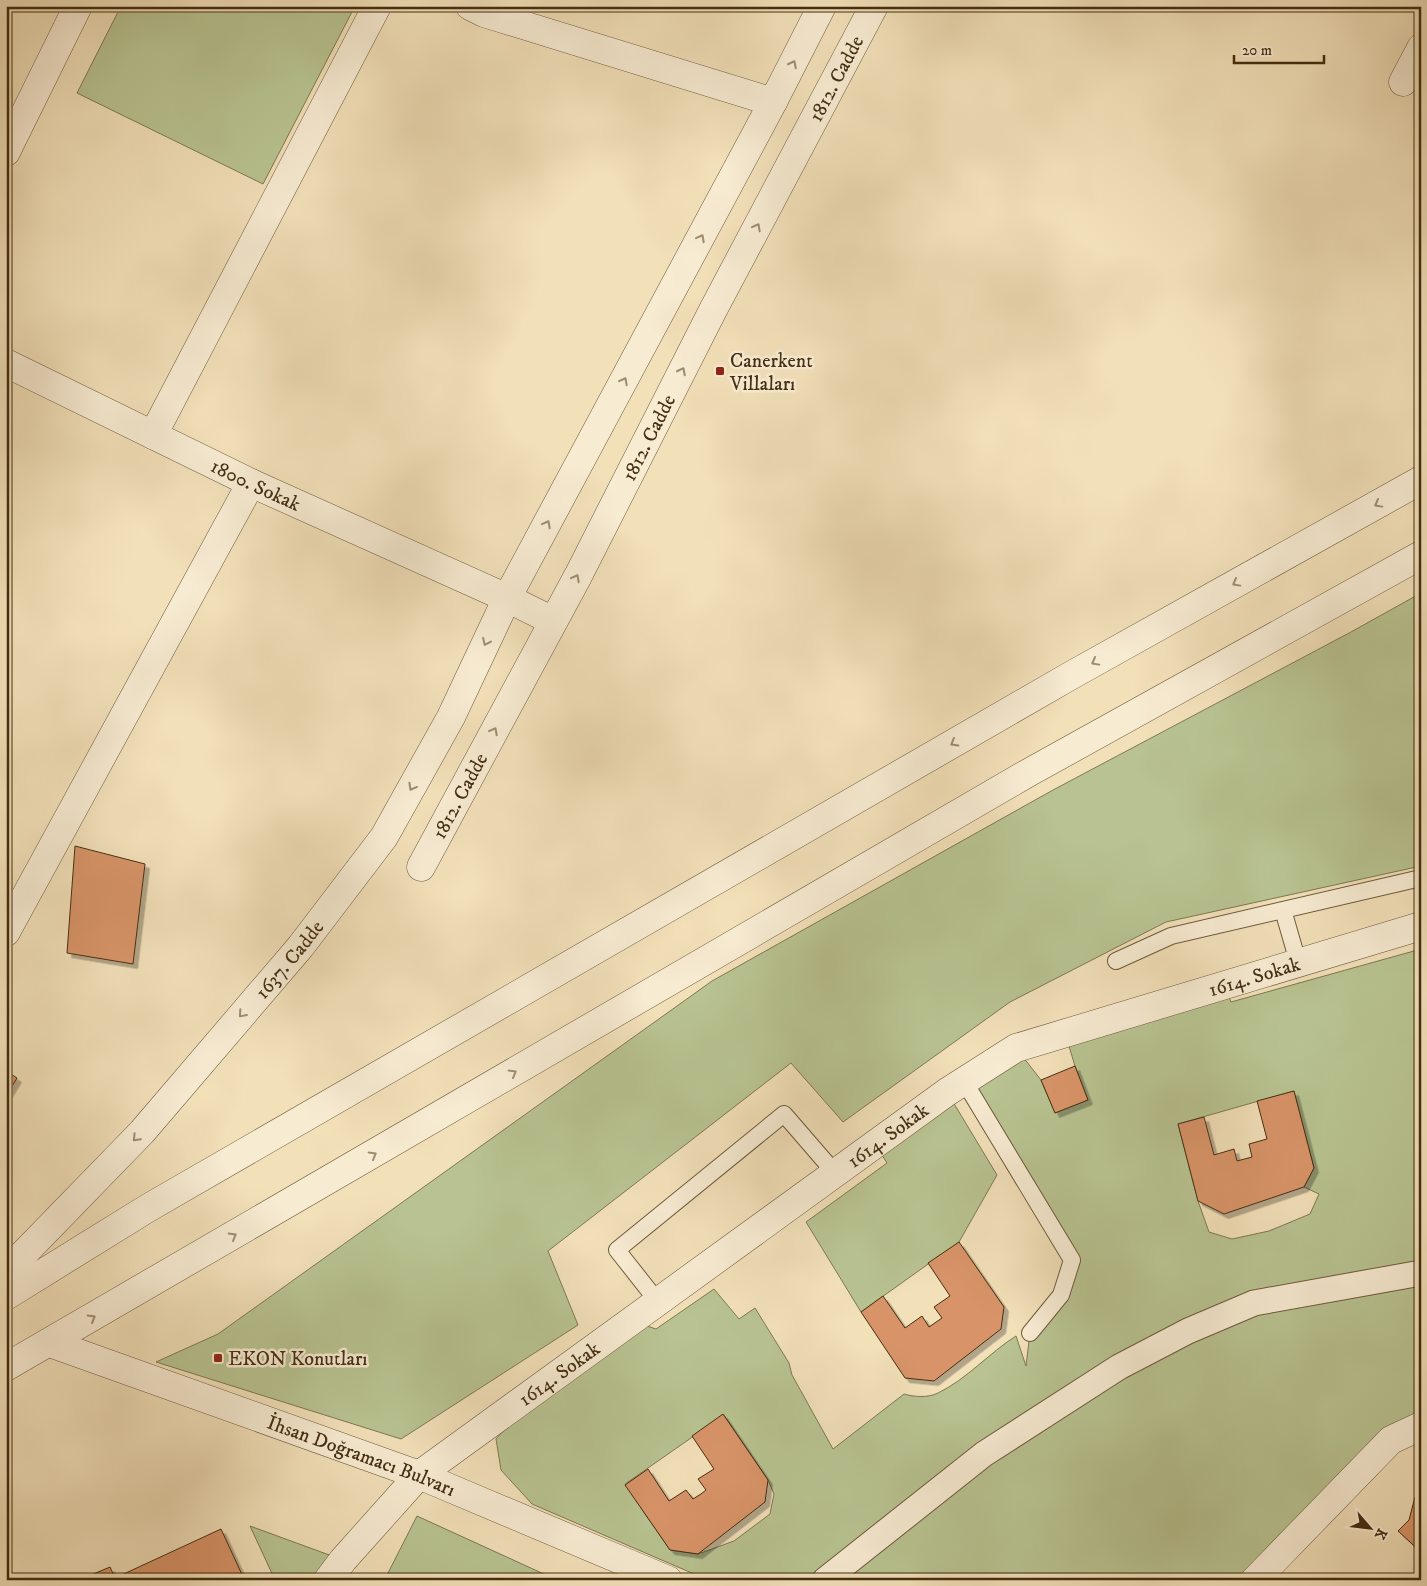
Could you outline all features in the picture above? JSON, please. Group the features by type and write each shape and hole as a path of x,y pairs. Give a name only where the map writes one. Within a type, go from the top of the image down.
{"street":[{"path":"6,152 78,6"},
{"path":"153,435 377,6"},
{"path":"507,598 773,102 822,6"},
{"name":"1812. Cadde","path":"421,867 553,621 713,310 874,6"},
{"path":"482,8 773,102"},
{"path":"1403,82 1421,48"},
{"name":"1800. Sokak","path":"6,363 251,483 507,598 553,621"},
{"path":"6,1296 148,1208 1070,676 1421,480"},
{"path":"6,932 251,483"},
{"path":"6,1367 1028,773 1421,555"},
{"name":"1637. Cadde","path":"6,1272 142,1132 301,946 384,836 451,717 507,598"},
{"name":"1614. Sokak","path":"338,1573 419,1475 964,1081 1016,1048 1421,926"},
{"path":"825,1580 984,1454 1119,1367 1145,1353 1188,1331 1254,1303 1421,1272"},
{"name":"İhsan Doğramacı Bulvarı","path":"50,1343 419,1475 668,1580"},
{"path":"1255,1580 1393,1438 1421,1426"}],"lane":[{"path":"1116,961 1171,936 1421,878"},
{"path":"1283,910 1298,962"},
{"path":"964,1081 1072,1260 1061,1295 1030,1334"},
{"path":"658,1302 616,1250 784,1114 835,1173"}],"green space":[{"path":"121,6 355,6 263,184 77,93"},
{"path":"1421,593 1421,866 1166,922 1010,1002 843,1122 791,1063 548,1251 578,1325 401,1439 156,1362 218,1334 712,981 1053,790"},
{"path":"1421,949 1421,1429 1245,1580 708,1580 532,1504 501,1470 496,1439 518,1414 641,1324 656,1329 714,1289 739,1319 755,1308 789,1363 792,1375 833,1449 904,1394 930,1396 938,1393 959,1381 1016,1336 1026,1366 1030,1333 1072,1260 964,1081 1016,1048 1041,1080 1055,1113 1088,1100 1065,1033 1224,985 1231,1002","holes":["1294,1091 1314,1168 1304,1187 1319,1194 1310,1214 1269,1231 1232,1239 1209,1232 1198,1201 1178,1124","724,1415 768,1480 774,1494 770,1514 734,1541 698,1554 670,1550 625,1484"]},
{"path":"947,1092 997,1175 959,1242 861,1312 806,1222 887,1163 875,1144"},
{"path":"417,1516 557,1580 388,1580 387,1575"},
{"path":"250,1526 343,1560 327,1580 275,1580"}],"building":[{"path":"75,846 145,864 133,964 67,953"},
{"path":"1075,1066 1088,1100 1055,1113 1041,1080"},
{"path":"6,1071 17,1078 6,1096"},
{"path":"1294,1091 1314,1168 1304,1187 1224,1214 1198,1201 1178,1124 1204,1117 1214,1155 1234,1149 1237,1161 1252,1157 1249,1144 1267,1139 1257,1101"},
{"path":"959,1242 1004,1307 1001,1329 934,1381 905,1378 861,1312 883,1296 905,1328 922,1316 929,1327 942,1318 934,1307 950,1296 928,1263"},
{"path":"723,1414 768,1480 765,1502 698,1554 670,1550 625,1485 648,1469 669,1501 686,1490 693,1499 701,1494 706,1490 698,1479 714,1469 692,1436"},
{"path":"1415,1497 1421,1501 1421,1552 1398,1531 1409,1520"},
{"path":"221,1529 244,1579 116,1580 115,1578"},
{"path":"110,1567 116,1580 81,1580 84,1578"}],"place":[{"name":"Canerkent Villaları","path":"720,371"},
{"name":"EKON Konutları","path":"218,1358"}]}
